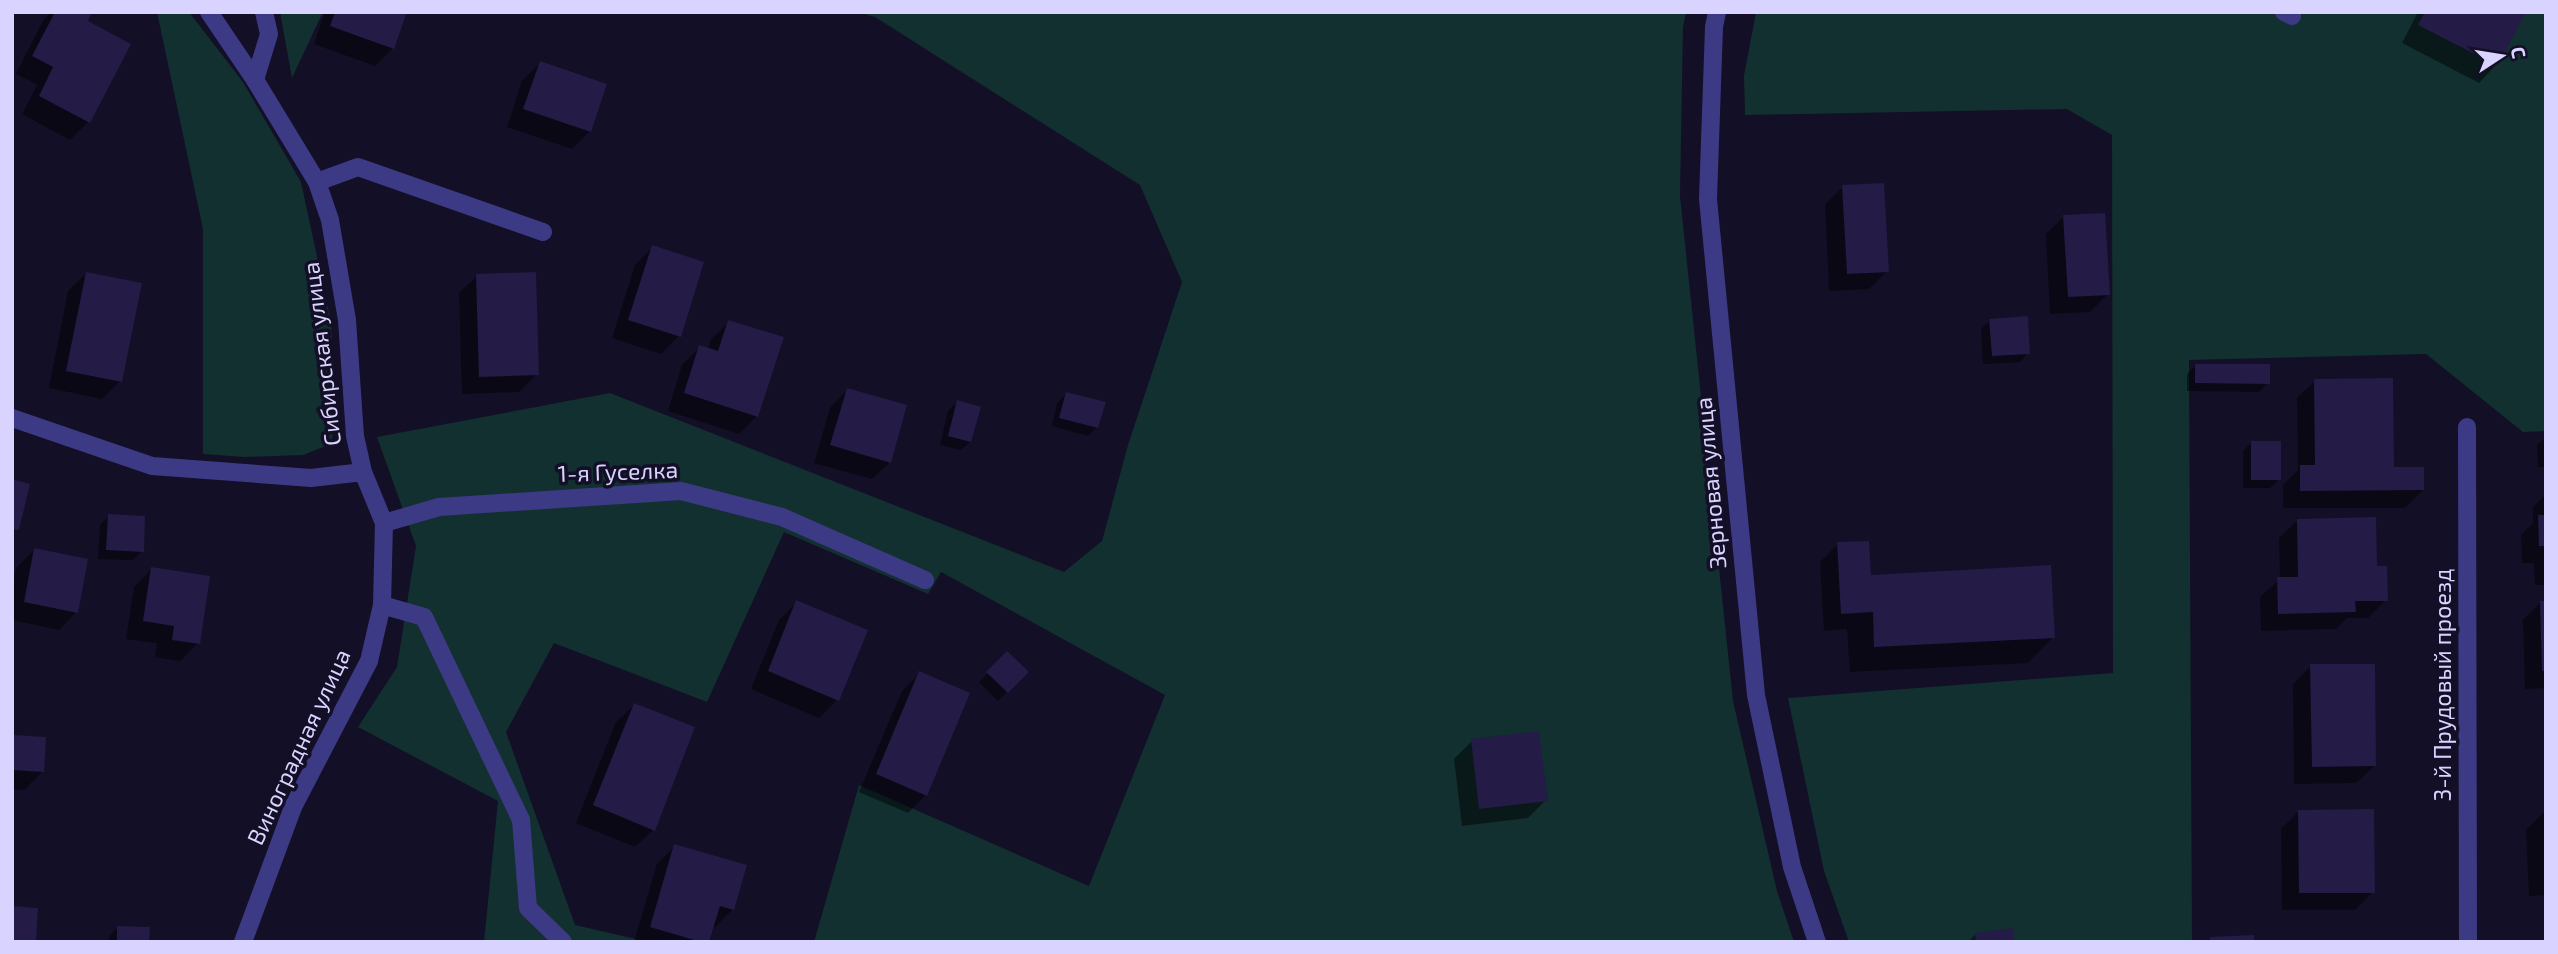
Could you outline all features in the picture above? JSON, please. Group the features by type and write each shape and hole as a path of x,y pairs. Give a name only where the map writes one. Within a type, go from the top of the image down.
{"street":[{"name":"Сибирская улица","path":"209,12 255,80 317,182 330,220 347,320 355,436 363,471"},
{"path":"255,80 269,34 264,12"},
{"name":"Зерновая улица","path":"1717,12 1714,27 1708,199 1756,695 1791,867 1817,942"},
{"path":"317,182 358,167 543,232"},
{"path":"12,418 152,466 311,478 363,471"},
{"name":"3-й Прудовый проезд","path":"2467,427 2468,942"},
{"name":"Виноградная улица","path":"243,942 293,807 369,661 382,605 384,523 363,471"},
{"name":"1-я Гуселка","path":"384,523 439,507 681,491 782,517 925,580"},
{"path":"382,605 424,617 521,820 528,908 564,942"}],"green space":[{"path":"157,12 189,12 243,82 301,182 331,322 336,415 331,444 303,455 244,457 203,454 203,229"},
{"path":"280,12 323,12 292,78"},
{"path":"858,12 1686,12 1683,27 1680,196 1733,701 1777,891 1794,942 814,942 859,785 1089,886 1165,695 941,572 928,594 784,532 707,702 554,643 506,732 575,925 649,942 484,942 498,801 358,727 397,667 416,546 377,437 610,393 1064,572 1102,541 1128,445 1182,282 1140,185 875,17"},
{"path":"1756,12 2546,12 2546,431 2523,432 2426,354 2189,360 2192,942 1849,942 1824,871 1788,698 2113,673 2112,135 2067,109 1745,115 1744,76"}],"building":[{"path":"55,12 87,12 91,14 88,21 131,44 90,123 39,96 53,67 32,56"},
{"path":"335,12 407,12 394,49 330,26"},
{"path":"2425,12 2526,12 2498,66 2418,25"},
{"path":"540,61 607,84 591,132 523,109"},
{"path":"1884,183 1889,272 1847,274 1842,185"},
{"path":"2105,213 2110,295 2068,297 2063,215"},
{"path":"652,245 704,262 681,337 628,320"},
{"path":"86,272 142,283 122,382 66,371"},
{"path":"536,272 539,375 479,377 476,274"},
{"path":"2028,316 2030,354 1992,356 1989,319"},
{"path":"728,320 784,337 758,417 684,393 699,345 718,351"},
{"path":"2195,364 2270,364 2270,384 2195,383"},
{"path":"2393,378 2394,467 2424,467 2424,490 2300,491 2300,465 2315,465 2314,379"},
{"path":"847,388 907,405 891,463 830,445"},
{"path":"1066,392 1106,402 1098,428 1059,418"},
{"path":"957,400 981,407 971,442 948,436"},
{"path":"2251,441 2281,441 2281,480 2251,480"},
{"path":"12,479 30,484 19,530 12,529"},
{"path":"108,514 145,516 144,552 106,550"},
{"path":"2538,515 2546,515 2546,546 2539,546"},
{"path":"2376,517 2377,566 2387,566 2388,601 2355,601 2356,612 2278,614 2277,577 2298,577 2297,519"},
{"path":"1869,541 1871,575 2051,565 2055,638 1874,647 1873,612 1841,614 1837,542"},
{"path":"34,548 88,559 78,613 24,602"},
{"path":"151,567 210,576 200,644 172,640 174,626 143,621"},
{"path":"796,600 868,630 839,701 768,671"},
{"path":"2540,601 2546,601 2546,671 2542,671"},
{"path":"1007,651 1029,672 1008,693 986,672"},
{"path":"2310,664 2375,664 2376,766 2312,767"},
{"path":"919,671 970,693 927,796 876,774"},
{"path":"634,703 695,727 655,831 593,805"},
{"path":"1539,731 1548,801 1479,809 1471,739"},
{"path":"12,735 46,737 44,772 12,770"},
{"path":"2374,809 2375,893 2299,893 2298,810"},
{"path":"674,844 747,865 734,910 720,906 709,942 650,927"},
{"path":"12,906 38,908 36,942 12,942"},
{"path":"117,926 150,927 149,942 117,942"},
{"path":"2013,928 2015,942 1976,942 1975,933"},
{"path":"2254,935 2254,942 2210,942 2210,937"}]}
